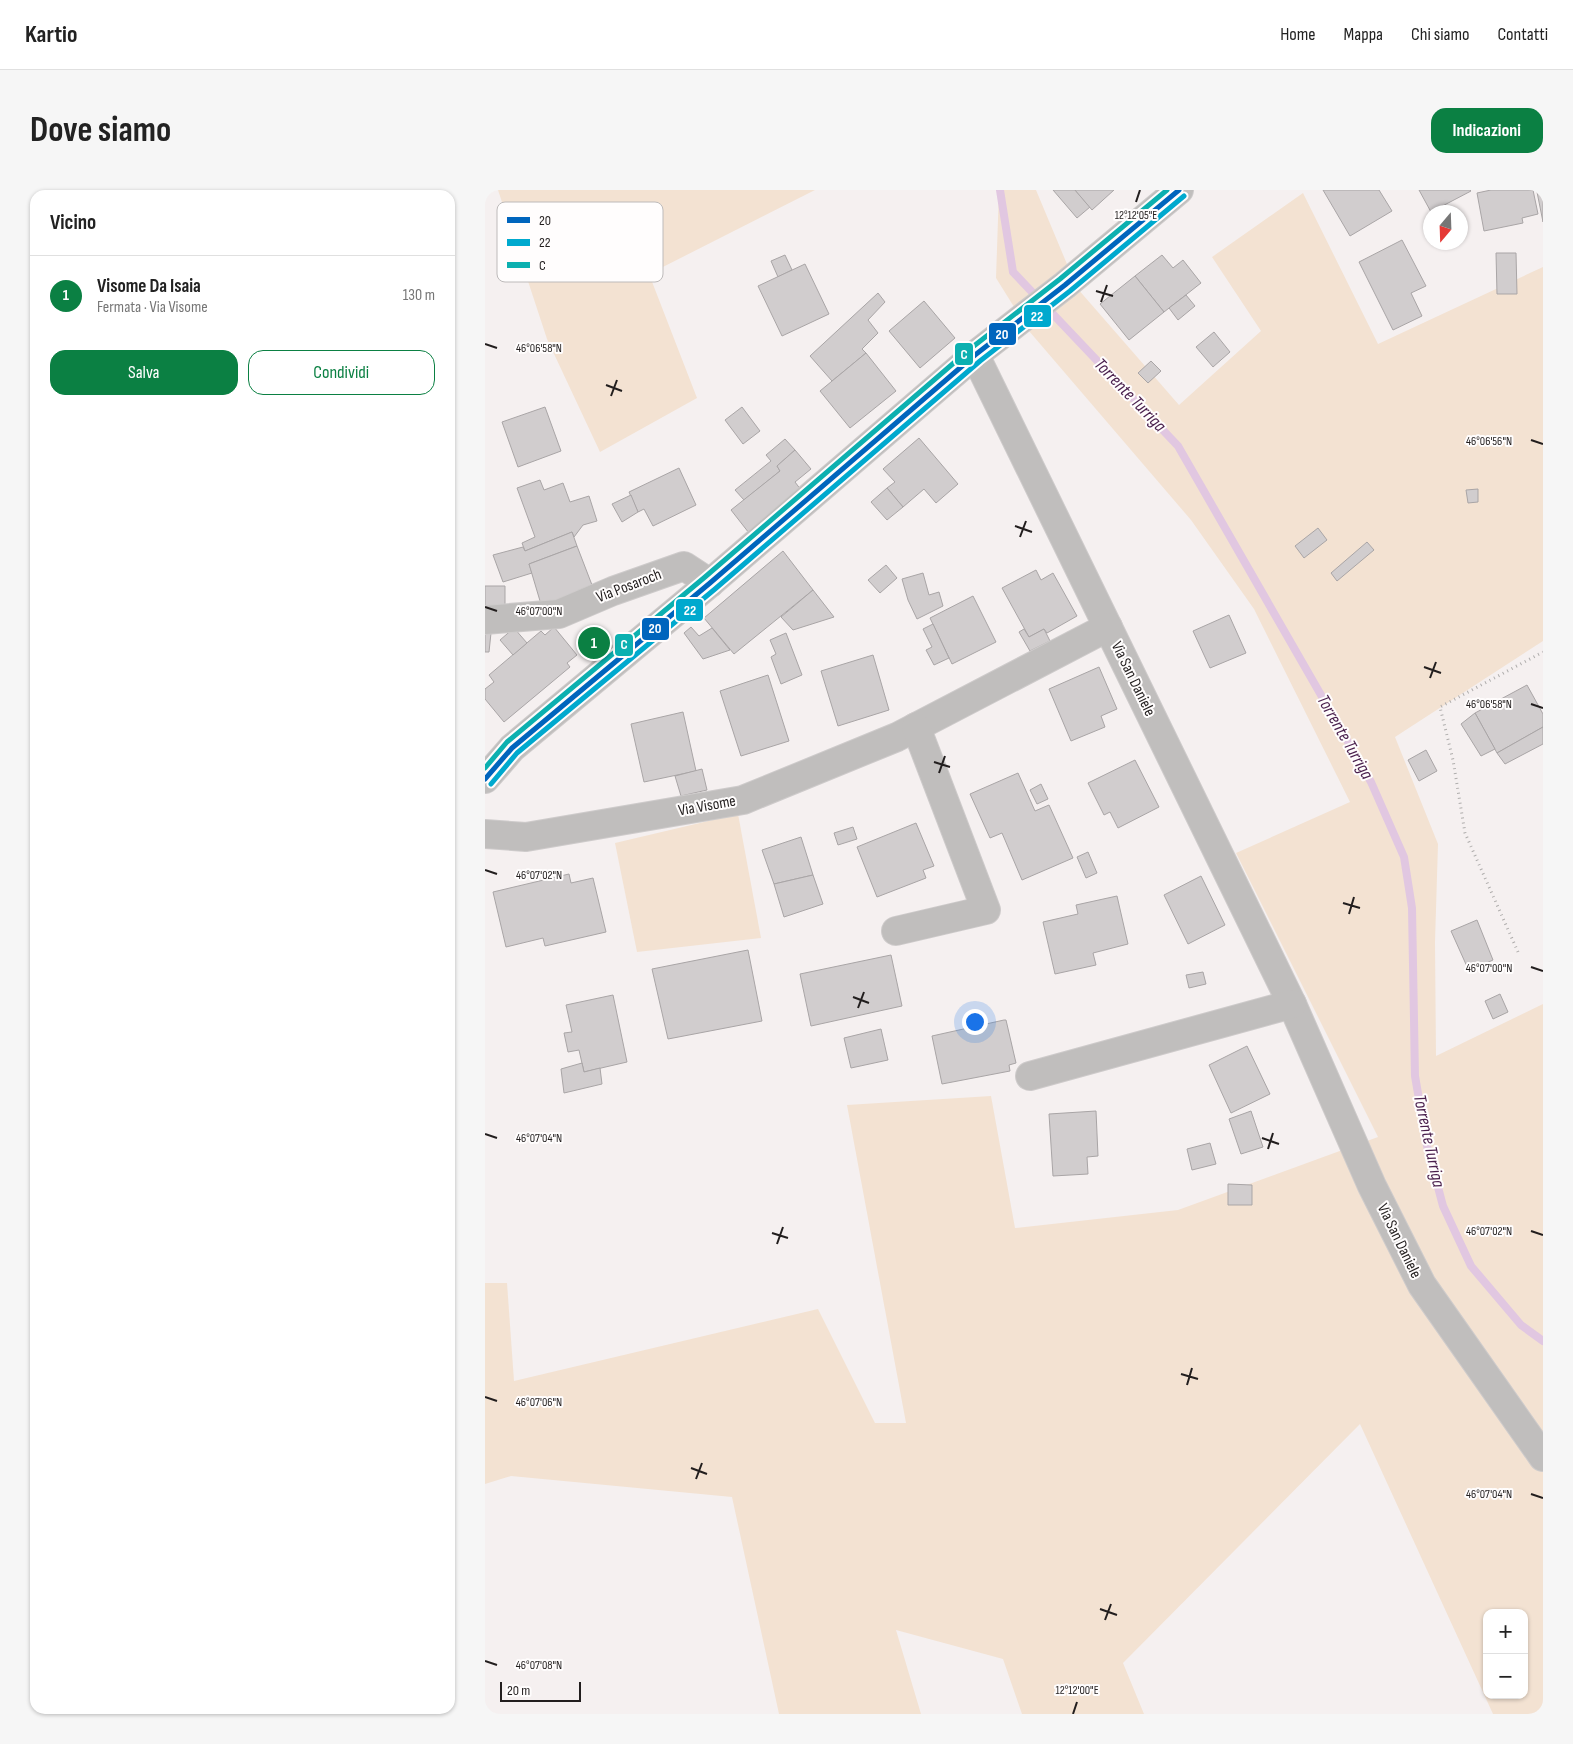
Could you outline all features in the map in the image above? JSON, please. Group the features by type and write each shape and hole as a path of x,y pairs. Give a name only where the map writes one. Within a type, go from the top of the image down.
{"street":[{"path":"485,779 513,748 710,583 975,355 1065,285 1179,190"},
{"name":"Via San Daniele","path":"975,355 1292,1004 1372,1186 1422,1285 1543,1457"},
{"name":"Via Posaroch","path":"485,620 559,614 613,591 684,566 710,583"},
{"name":"Via Visome","path":"485,834 526,837 743,800 897,738 1108,627"},
{"path":"896,931 985,910 917,727"},
{"path":"1030,1076 1292,1004"}],"path":[{"path":"1518,952 1465,833 1453,760 1440,706 1543,652"}],"shaded area":[{"path":"498,190 815,190 663,267 663,202 502,202"},
{"path":"999,190 1036,190 1077,288 1179,405 1261,331 1212,257 1303,193 1378,344 1543,267 1543,641 1395,737 1438,844 1435,942 1436,1056 1543,1004 1543,1714 1493,1714 1486,1699 1528,1699 1528,1609 1483,1609 1483,1692 1360,1424 1123,1663 1144,1714 1022,1714 1003,1659 896,1630 921,1714 779,1714 732,1497 511,1476 485,1484 485,1283 507,1283 514,1381 818,1309 875,1423 906,1423 847,1105 991,1096 1015,1228 1178,1210 1378,1137 1236,853 1350,802 1254,609 1191,520 1029,331 996,278"},
{"path":"528,282 652,282 697,398 600,452 547,339"},
{"path":"738,814 761,938 637,952 615,843"}],"building":[{"path":"1053,190 1075,190 1090,207 1077,218"},
{"path":"1075,190 1114,190 1092,210"},
{"path":"1323,190 1379,190 1392,211 1350,236"},
{"path":"1419,190 1471,191 1444,205 1427,205"},
{"path":"1491,190 1533,190 1538,214 1522,218 1523,223 1484,231 1477,193"},
{"path":"1543,191 1543,222 1537,192"},
{"path":"1402,240 1426,286 1411,293 1422,316 1393,330 1359,262"},
{"path":"1496,253 1516,253 1517,294 1497,294"},
{"path":"785,255 792,270 778,277 771,261"},
{"path":"1162,255 1173,268 1183,260 1201,283 1164,312 1135,276"},
{"path":"805,264 829,314 782,336 758,286"},
{"path":"1135,276 1164,312 1129,340 1100,304"},
{"path":"878,293 885,302 868,320 878,333 862,349 866,353 832,381 810,356"},
{"path":"1186,295 1195,306 1178,320 1169,308"},
{"path":"924,301 955,338 920,368 889,331"},
{"path":"1214,332 1230,352 1213,367 1196,347"},
{"path":"866,353 896,391 850,428 820,391"},
{"path":"1151,361 1161,371 1148,383 1138,373"},
{"path":"545,407 561,451 518,467 502,422"},
{"path":"742,407 760,431 743,444 725,420"},
{"path":"919,438 958,484 936,503 924,489 903,507 887,488 895,482 883,469"},
{"path":"785,439 795,450 777,466 780,471 744,500 735,490 771,461 766,455"},
{"path":"795,450 811,469 795,482 801,490 749,533 731,510 780,471 777,466"},
{"path":"679,468 696,505 653,526 644,509 638,512 629,492"},
{"path":"540,480 544,490 563,483 570,502 589,496 597,521 583,525 574,537 572,532 525,551 522,543 535,537 517,488"},
{"path":"887,488 903,507 887,520 871,502"},
{"path":"1478,489 1478,502 1468,503 1466,490"},
{"path":"631,495 638,512 622,522 612,504"},
{"path":"1318,528 1327,540 1304,558 1295,546"},
{"path":"572,532 577,546 529,564 532,573 503,582 493,555 523,547 525,551"},
{"path":"1367,542 1374,550 1337,581 1331,573"},
{"path":"577,546 592,585 577,591 579,598 543,611 529,564"},
{"path":"783,551 813,590 734,654 704,618"},
{"path":"886,565 897,578 880,593 868,580"},
{"path":"1036,570 1041,580 1053,573 1077,616 1047,633 1044,629 1029,637 1002,588"},
{"path":"923,573 929,595 939,592 943,606 917,619 908,600 902,579"},
{"path":"485,586 505,586 505,613 485,612"},
{"path":"813,590 834,617 793,630 781,617"},
{"path":"973,596 996,642 952,664 930,618"},
{"path":"1229,615 1246,653 1210,668 1193,631"},
{"path":"933,624 949,658 934,665 926,650 932,647 923,629"},
{"path":"554,627 577,655 567,663 570,667 504,722 485,699 485,689 494,682 489,675 541,631 545,635"},
{"path":"691,627 699,636 712,628 730,650 703,659 684,633"},
{"path":"514,628 527,643 513,655 500,640"},
{"path":"1024,629 1029,637 1044,629 1050,641 1030,651 1019,632"},
{"path":"485,632 491,633 489,652 485,652"},
{"path":"786,633 802,675 781,684 771,657 776,654 770,640"},
{"path":"873,655 889,710 838,726 821,671"},
{"path":"1099,667 1117,709 1101,716 1105,727 1071,741 1049,689"},
{"path":"768,675 789,741 741,756 720,691"},
{"path":"1527,685 1543,714 1543,727 1497,753 1475,713"},
{"path":"683,712 696,771 644,782 631,724"},
{"path":"1475,713 1495,749 1481,756 1461,724"},
{"path":"1543,727 1543,744 1505,764 1497,753"},
{"path":"1426,750 1437,771 1419,781 1408,760"},
{"path":"1135,760 1159,807 1118,828 1110,812 1104,815 1088,783"},
{"path":"702,769 707,790 681,796 675,776"},
{"path":"1018,773 1035,811 1049,805 1073,858 1022,880 1002,833 990,838 970,794"},
{"path":"1041,784 1048,799 1037,804 1030,790"},
{"path":"916,823 934,866 923,870 926,878 877,897 857,847"},
{"path":"853,827 857,839 838,845 834,833"},
{"path":"801,837 813,875 774,884 762,850"},
{"path":"1088,852 1097,873 1086,878 1077,857"},
{"path":"569,874 571,883 593,878 606,932 545,946 543,938 506,947 493,892"},
{"path":"813,875 823,904 784,917 774,884"},
{"path":"1201,876 1225,925 1188,944 1164,895"},
{"path":"1117,896 1128,944 1093,953 1096,965 1055,974 1043,922 1078,914 1076,905"},
{"path":"1477,920 1493,960 1469,971 1451,931"},
{"path":"748,950 762,1021 668,1039 652,969"},
{"path":"891,955 902,1006 811,1026 800,974"},
{"path":"1203,972 1206,984 1189,988 1186,975"},
{"path":"1500,994 1508,1012 1493,1019 1485,1001"},
{"path":"613,995 627,1062 584,1072 579,1050 568,1052 564,1033 572,1032 566,1005"},
{"path":"1006,1020 1016,1063 1009,1065 1010,1071 942,1084 932,1036"},
{"path":"881,1029 888,1060 851,1068 844,1038"},
{"path":"1247,1046 1270,1094 1231,1113 1209,1065"},
{"path":"582,1063 584,1072 600,1068 602,1084 564,1093 561,1069"},
{"path":"1096,1111 1098,1156 1087,1157 1088,1174 1053,1176 1049,1114"},
{"path":"1251,1111 1263,1147 1241,1154 1229,1119"},
{"path":"1210,1143 1216,1164 1192,1170 1187,1149"},
{"path":"1228,1184 1252,1185 1252,1205 1228,1205"}],"waterway":[{"name":"Torrente Turriga","path":"1000,190 1013,272 1178,446 1371,782 1404,857 1412,908 1415,1076 1427,1146 1443,1206 1471,1266 1521,1325 1543,1341"}],"transit line":[{"name":"C","path":"485,768 507,742 705,577 970,349 1060,279 1167,190"},
{"name":"20","path":"485,779 512,748 710,583 975,355 1065,285 1179,190"},
{"name":"22","path":"491,784 517,753 715,589 980,361 1070,291 1184,196"}],"place":[{"name":"Visome Da Isaia","path":"594,643"}]}
